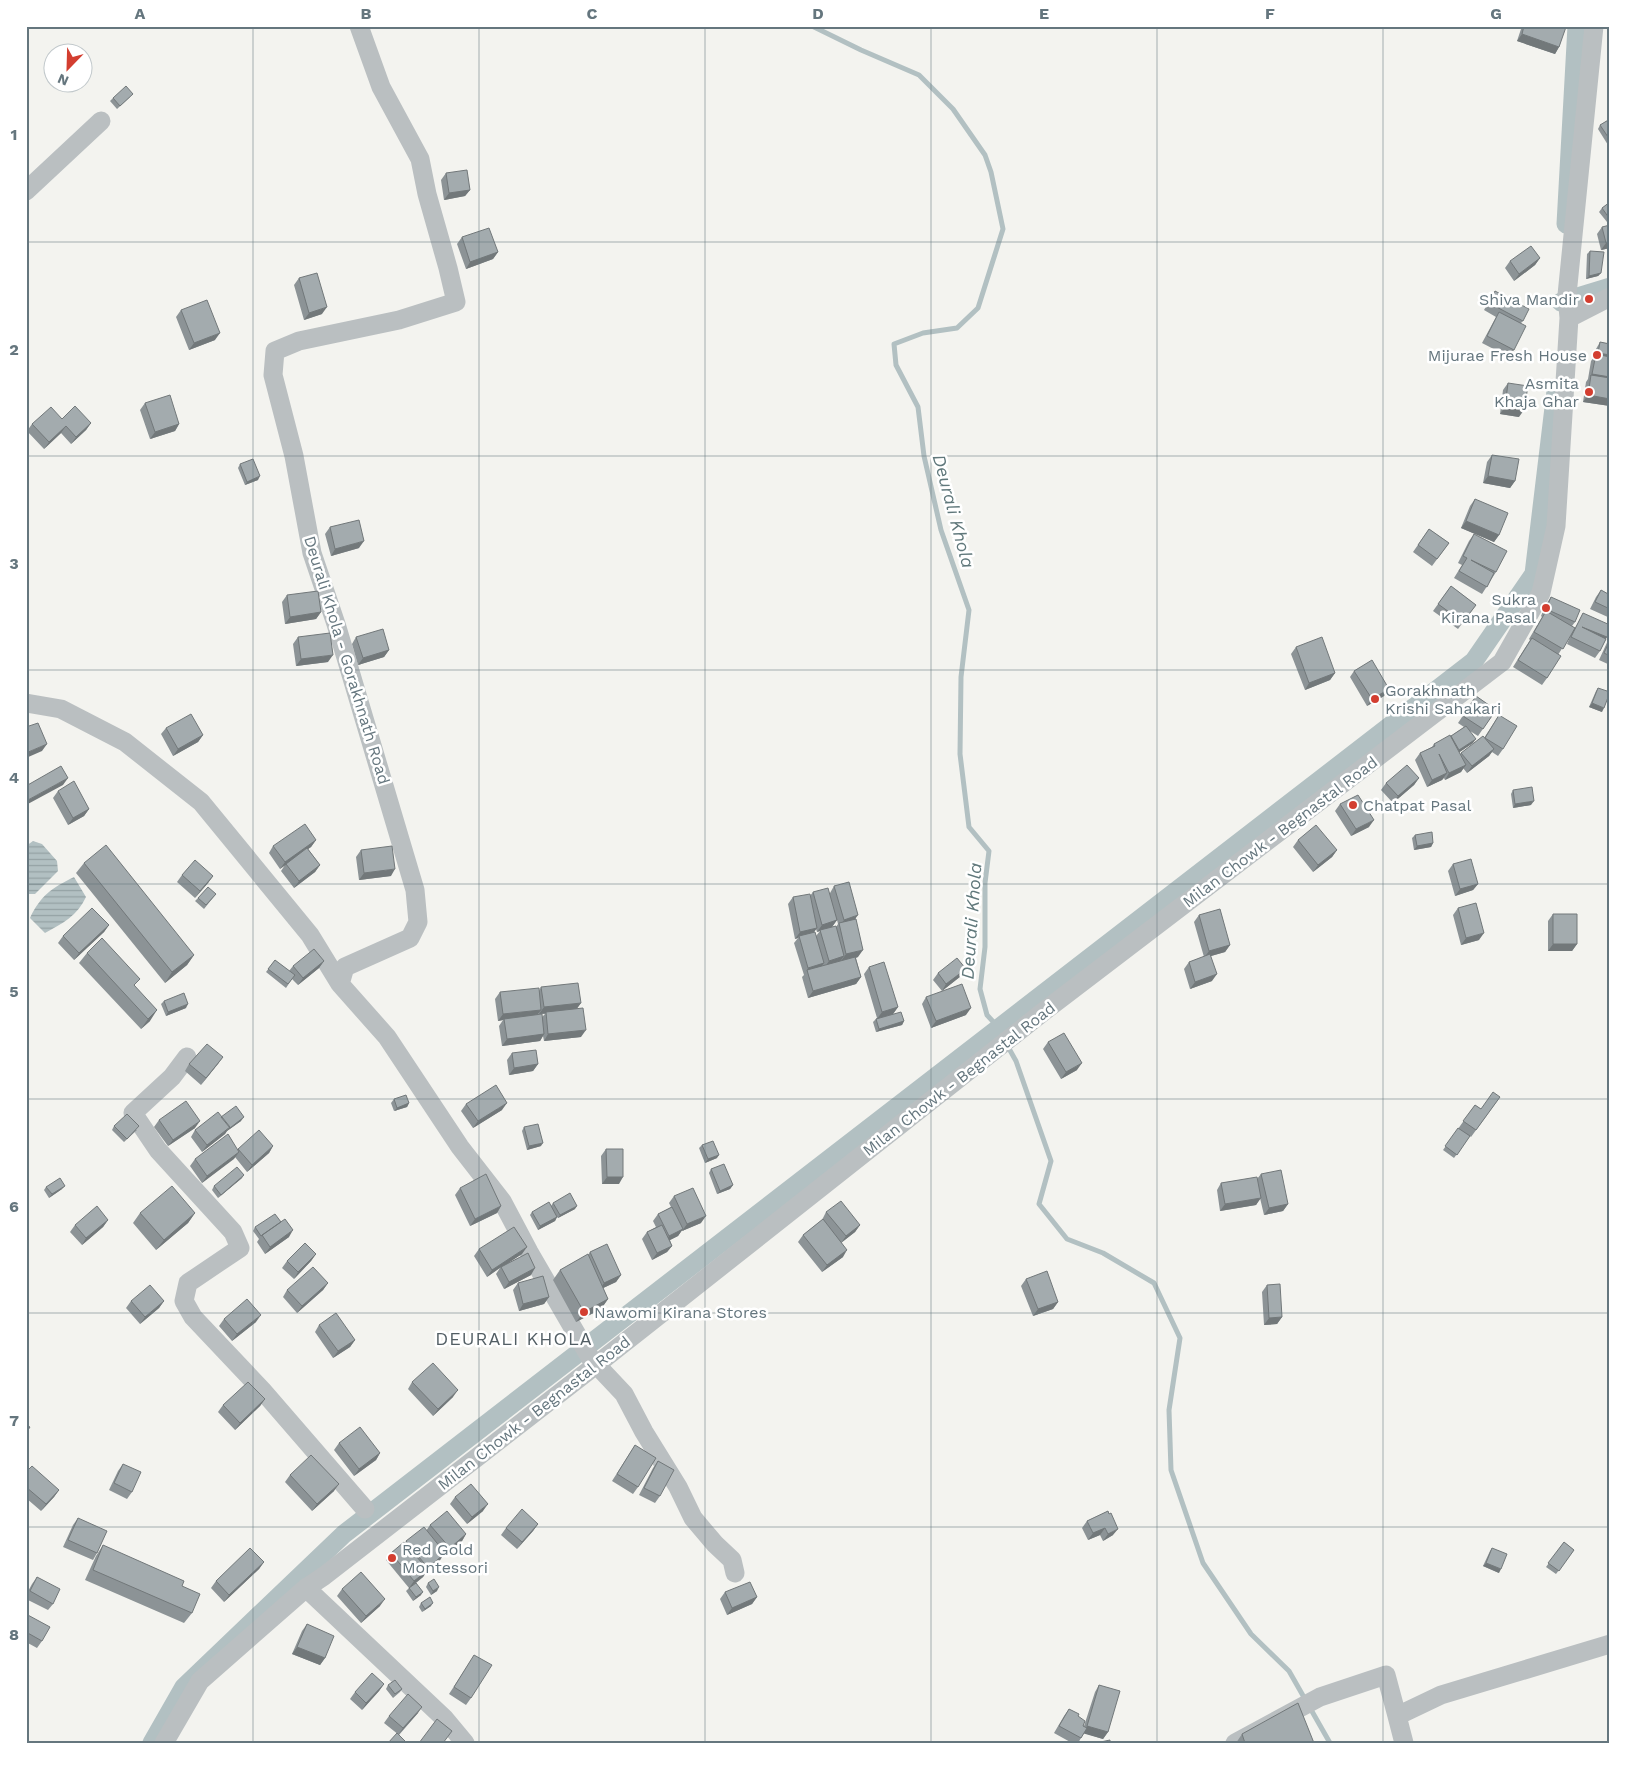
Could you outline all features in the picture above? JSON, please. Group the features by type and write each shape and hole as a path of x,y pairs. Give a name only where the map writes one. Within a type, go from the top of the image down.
{"street":[{"name":"Deurali Khola - Gorakhnath Road","path":"340,984 345,967 410,938 418,922 415,890 339,633 312,553 294,456 273,375 275,351 299,341 399,320 456,302 427,194 420,159 381,87 359,26"},
{"name":"Milan Chowk - Begnastal Road","path":"164,1743 200,1681 306,1588 332,1570 594,1362 1043,1012 1502,662 1541,592 1556,526 1569,318 1567,295 1594,26"},
{"path":"26,190 101,121"},
{"path":"1569,318 1610,297"},
{"path":"26,703 61,709 125,742 201,802 310,935 340,984 386,1037 460,1147 502,1200 575,1332 594,1362 624,1394 644,1432 678,1487 693,1518 715,1544 732,1560 736,1573"},
{"path":"187,1057 172,1077 133,1113 158,1150 234,1232 240,1248 188,1283 184,1301 194,1317 262,1390 365,1509"},
{"path":"306,1588 445,1719 465,1743"},
{"path":"1397,1716 1441,1695 1610,1644"},
{"path":"1235,1743 1320,1697 1386,1675 1404,1743"}],"shaded area":[{"path":"33,841 42,844 57,861 58,871 35,894 28,894 26,892 26,846"},
{"path":"74,877 86,897 83,903 74,914 45,933 30,918 38,903 48,893"}],"building":[{"path":"1524,26 1566,27 1559,47 1522,34"},
{"path":"126,86 133,94 120,106 113,98"},
{"path":"1610,119 1610,140 1600,125"},
{"path":"467,170 470,190 449,193 446,173"},
{"path":"1610,202 1610,218 1609,218 1602,208"},
{"path":"1610,225 1610,242 1606,243 1602,227"},
{"path":"489,228 498,252 470,262 462,237"},
{"path":"1531,246 1540,258 1519,274 1510,261"},
{"path":"1590,251 1604,252 1601,273 1589,276"},
{"path":"317,273 327,307 309,313 299,278"},
{"path":"1495,291 1529,309 1523,321 1489,303"},
{"path":"207,300 220,333 194,343 181,310"},
{"path":"1499,312 1526,326 1514,350 1487,336"},
{"path":"1600,342 1610,344 1610,355 1598,353"},
{"path":"1596,354 1610,357 1610,377 1592,374"},
{"path":"1591,375 1610,378 1610,399 1588,395"},
{"path":"1508,383 1528,386 1524,410 1505,407"},
{"path":"170,395 179,424 155,432 145,403"},
{"path":"75,406 91,423 76,437 66,426 49,442 32,424 51,407 62,419"},
{"path":"1492,455 1519,459 1515,481 1488,476"},
{"path":"253,459 260,476 247,482 240,464"},
{"path":"1475,499 1508,513 1499,535 1466,521"},
{"path":"359,520 364,541 335,549 330,527"},
{"path":"1429,529 1449,543 1437,559 1418,545"},
{"path":"1474,534 1507,551 1496,572 1471,560 1494,573 1487,587 1459,571 1467,558 1463,556"},
{"path":"1451,586 1476,605 1463,622 1438,604"},
{"path":"1601,590 1610,595 1610,609 1595,602"},
{"path":"318,591 321,612 290,617 287,595"},
{"path":"1551,597 1580,610 1575,622 1546,609"},
{"path":"1546,611 1575,628 1563,649 1534,632"},
{"path":"1583,613 1610,625 1607,637 1582,627 1606,639 1600,651 1571,637"},
{"path":"383,629 389,650 363,658 356,637"},
{"path":"330,633 333,655 301,659 298,637"},
{"path":"1322,637 1335,673 1309,683 1296,647"},
{"path":"1532,638 1561,656 1547,678 1518,660"},
{"path":"1610,640 1610,656 1604,653"},
{"path":"1372,660 1389,689 1372,699 1354,671"},
{"path":"1598,688 1610,692 1604,708 1592,703"},
{"path":"1476,696 1496,710 1483,729 1463,716"},
{"path":"191,714 203,735 178,749 166,728"},
{"path":"1499,715 1517,726 1503,749 1485,738"},
{"path":"38,723 47,744 26,753 26,727"},
{"path":"1466,726 1476,739 1459,750 1451,736"},
{"path":"1450,735 1466,765 1449,773 1439,754 1447,773 1432,780 1420,753 1435,746 1434,744"},
{"path":"1483,736 1494,749 1472,766 1461,753"},
{"path":"1407,765 1419,778 1398,796 1386,783"},
{"path":"61,766 68,778 28,800 26,786"},
{"path":"74,781 89,809 73,818 58,791"},
{"path":"1532,787 1534,801 1515,804 1513,790"},
{"path":"1358,795 1374,820 1356,829 1340,804"},
{"path":"305,824 316,840 285,862 273,846"},
{"path":"1316,825 1337,850 1318,865 1298,840"},
{"path":"1432,832 1433,843 1417,846 1415,835"},
{"path":"106,845 194,955 172,972 84,863"},
{"path":"392,846 395,869 364,873 361,850"},
{"path":"307,848 320,865 299,881 286,864"},
{"path":"1471,859 1478,884 1460,889 1453,864"},
{"path":"195,860 213,876 200,891 182,875"},
{"path":"849,882 858,915 844,920 834,886"},
{"path":"208,887 216,894 206,905 198,898"},
{"path":"828,888 837,920 822,925 813,892"},
{"path":"810,894 817,928 800,932 793,897"},
{"path":"1476,903 1484,933 1466,938 1458,908"},
{"path":"92,908 109,925 79,953 63,936"},
{"path":"1220,909 1230,945 1209,951 1199,915"},
{"path":"1553,914 1577,914 1577,944 1553,944"},
{"path":"856,919 863,950 846,954 839,923"},
{"path":"836,926 844,956 829,961 820,930"},
{"path":"815,932 824,963 808,968 799,936"},
{"path":"102,938 140,979 134,985 157,1010 148,1019 87,953"},
{"path":"314,949 324,961 303,978 293,966"},
{"path":"1210,954 1217,974 1195,982 1189,962"},
{"path":"855,957 861,977 813,991 807,970"},
{"path":"957,958 966,969 946,984 938,973"},
{"path":"275,960 295,975 288,984 268,969"},
{"path":"884,962 898,1007 882,1012 869,967"},
{"path":"578,983 581,1003 544,1007 541,987"},
{"path":"962,984 971,1008 936,1021 926,997"},
{"path":"539,988 541,1010 503,1014 500,992"},
{"path":"184,993 188,1004 168,1012 164,1001"},
{"path":"583,1008 586,1030 548,1034 546,1012"},
{"path":"901,1012 904,1021 879,1029 876,1019"},
{"path":"542,1014 544,1034 507,1039 504,1019"},
{"path":"1064,1033 1082,1063 1066,1072 1048,1042"},
{"path":"207,1044 223,1057 206,1078 189,1064"},
{"path":"536,1050 538,1064 514,1068 512,1053"},
{"path":"496,1085 507,1103 478,1121 466,1104"},
{"path":"1493,1092 1500,1097 1476,1130 1463,1121 1475,1105 1481,1109"},
{"path":"406,1095 409,1103 397,1108 394,1099"},
{"path":"186,1101 200,1121 173,1140 159,1120"},
{"path":"236,1106 244,1117 230,1128 221,1117"},
{"path":"218,1112 230,1127 207,1145 195,1130"},
{"path":"127,1114 139,1126 127,1139 114,1126"},
{"path":"538,1124 543,1143 529,1146 524,1127"},
{"path":"1458,1128 1470,1136 1457,1155 1445,1146"},
{"path":"259,1130 273,1146 252,1165 238,1149"},
{"path":"228,1134 239,1152 207,1176 195,1159"},
{"path":"713,1141 719,1155 708,1159 702,1145"},
{"path":"606,1149 623,1149 623,1177 607,1177"},
{"path":"724,1164 733,1185 720,1191 711,1169"},
{"path":"237,1167 244,1175 221,1195 214,1186"},
{"path":"1281,1170 1288,1204 1269,1208 1261,1174"},
{"path":"486,1174 501,1206 475,1219 460,1188"},
{"path":"1257,1177 1261,1198 1225,1204 1221,1183"},
{"path":"60,1178 65,1186 52,1194 46,1187"},
{"path":"172,1186 195,1213 164,1240 140,1213"},
{"path":"693,1188 706,1216 687,1224 674,1196"},
{"path":"570,1193 577,1206 560,1215 553,1203"},
{"path":"841,1201 860,1225 846,1236 826,1212"},
{"path":"549,1202 557,1217 540,1226 532,1212"},
{"path":"97,1206 108,1220 86,1238 75,1225"},
{"path":"672,1207 683,1229 669,1236 658,1214"},
{"path":"275,1214 281,1222 261,1236 255,1227"},
{"path":"285,1219 293,1230 270,1247 262,1235"},
{"path":"823,1219 847,1250 827,1265 803,1235"},
{"path":"662,1225 672,1246 657,1253 647,1232"},
{"path":"514,1227 527,1247 492,1270 479,1249"},
{"path":"305,1243 316,1254 298,1272 287,1261"},
{"path":"607,1244 621,1275 604,1283 590,1252"},
{"path":"528,1253 535,1268 509,1282 501,1267"},
{"path":"588,1254 608,1299 584,1312 560,1270"},
{"path":"313,1267 328,1283 302,1306 287,1290"},
{"path":"1047,1271 1058,1302 1038,1309 1026,1279"},
{"path":"543,1276 549,1297 523,1304 518,1283"},
{"path":"1280,1284 1282,1317 1269,1318 1267,1285"},
{"path":"150,1285 164,1301 145,1317 131,1301"},
{"path":"247,1299 261,1315 237,1334 224,1319"},
{"path":"336,1313 355,1340 338,1351 319,1325"},
{"path":"433,1363 458,1390 438,1409 412,1382"},
{"path":"248,1382 265,1399 240,1423 223,1405"},
{"path":"26,1425 30,1427 26,1433"},
{"path":"360,1427 380,1453 359,1469 339,1443"},
{"path":"635,1445 656,1458 638,1487 617,1474"},
{"path":"311,1455 339,1484 317,1504 290,1475"},
{"path":"658,1461 674,1470 660,1496 644,1488"},
{"path":"123,1464 141,1472 132,1492 114,1483"},
{"path":"32,1466 59,1490 46,1504 26,1487 26,1472"},
{"path":"471,1484 488,1504 472,1517 455,1497"},
{"path":"522,1509 538,1524 522,1542 506,1528"},
{"path":"447,1511 466,1534 450,1548 430,1525"},
{"path":"1108,1511 1109,1514 1111,1513 1118,1529 1108,1534 1105,1528 1093,1533 1087,1521"},
{"path":"78,1518 107,1531 97,1553 68,1540"},
{"path":"424,1527 445,1553 428,1568 406,1541"},
{"path":"404,1542 428,1570 414,1581 391,1553"},
{"path":"1564,1542 1574,1550 1559,1571 1548,1563"},
{"path":"103,1545 184,1581 182,1586 200,1594 192,1613 93,1570"},
{"path":"250,1548 264,1562 229,1595 216,1581"},
{"path":"1492,1548 1507,1554 1501,1569 1486,1563"},
{"path":"361,1572 385,1599 366,1616 342,1589"},
{"path":"37,1577 60,1589 53,1604 30,1591"},
{"path":"434,1579 439,1587 433,1591 428,1583"},
{"path":"750,1582 757,1597 732,1608 725,1592"},
{"path":"416,1583 423,1592 416,1597 409,1588"},
{"path":"430,1597 433,1603 425,1609 421,1603"},
{"path":"26,1614 50,1627 42,1641 26,1632"},
{"path":"307,1624 334,1636 325,1658 297,1647"},
{"path":"474,1655 492,1665 471,1698 454,1687"},
{"path":"372,1673 384,1684 366,1703 355,1692"},
{"path":"395,1680 402,1689 395,1694 388,1685"},
{"path":"1099,1685 1120,1691 1108,1732 1087,1726"},
{"path":"408,1694 422,1707 403,1728 389,1716"},
{"path":"1298,1703 1314,1743 1245,1743 1242,1734"},
{"path":"1069,1709 1079,1714 1078,1716 1085,1721 1083,1726 1087,1728 1081,1738 1059,1726"},
{"path":"437,1719 452,1731 443,1743 419,1743"},
{"path":"397,1733 405,1741 403,1743 388,1743"},
{"path":"1110,1740 1110,1743 1096,1743"}],"waterway":[{"name":"Deurali Khola","path":"812,26 919,75 953,109 985,155 991,172 1003,229 978,308 957,328 923,333 894,344 896,365 918,407 924,456 941,530 969,610 961,677 960,754 969,827 989,851 985,883 985,947 980,989 987,1015 999,1028 1003,1038"},
{"path":"1566,224 1577,26"},
{"path":"1561,302 1610,287"},
{"path":"152,1743 184,1687 344,1534 1474,661 1534,574 1556,391"},
{"name":"Deurali Khola","path":"1007,1045 1016,1061 1051,1161 1039,1204 1067,1239 1103,1253 1154,1283 1180,1338 1169,1410 1171,1470 1203,1563 1251,1634 1289,1671 1330,1743"}],"place":[{"name":"Shiva Mandir","path":"1589,299"},
{"name":"Mijurae Fresh House","path":"1597,355"},
{"name":"Asmita Khaja Ghar","path":"1589,392"},
{"name":"Sukra Kirana Pasal","path":"1546,608"},
{"name":"Gorakhnath Krishi Sahakari","path":"1375,699"},
{"name":"Chatpat Pasal","path":"1353,805"},
{"name":"Nawomi Kirana Stores","path":"584,1312"},
{"name":"Red Gold Montessori","path":"392,1558"}],"district":[{"name":"DEURALI KHOLA","path":"514,1338"}]}
